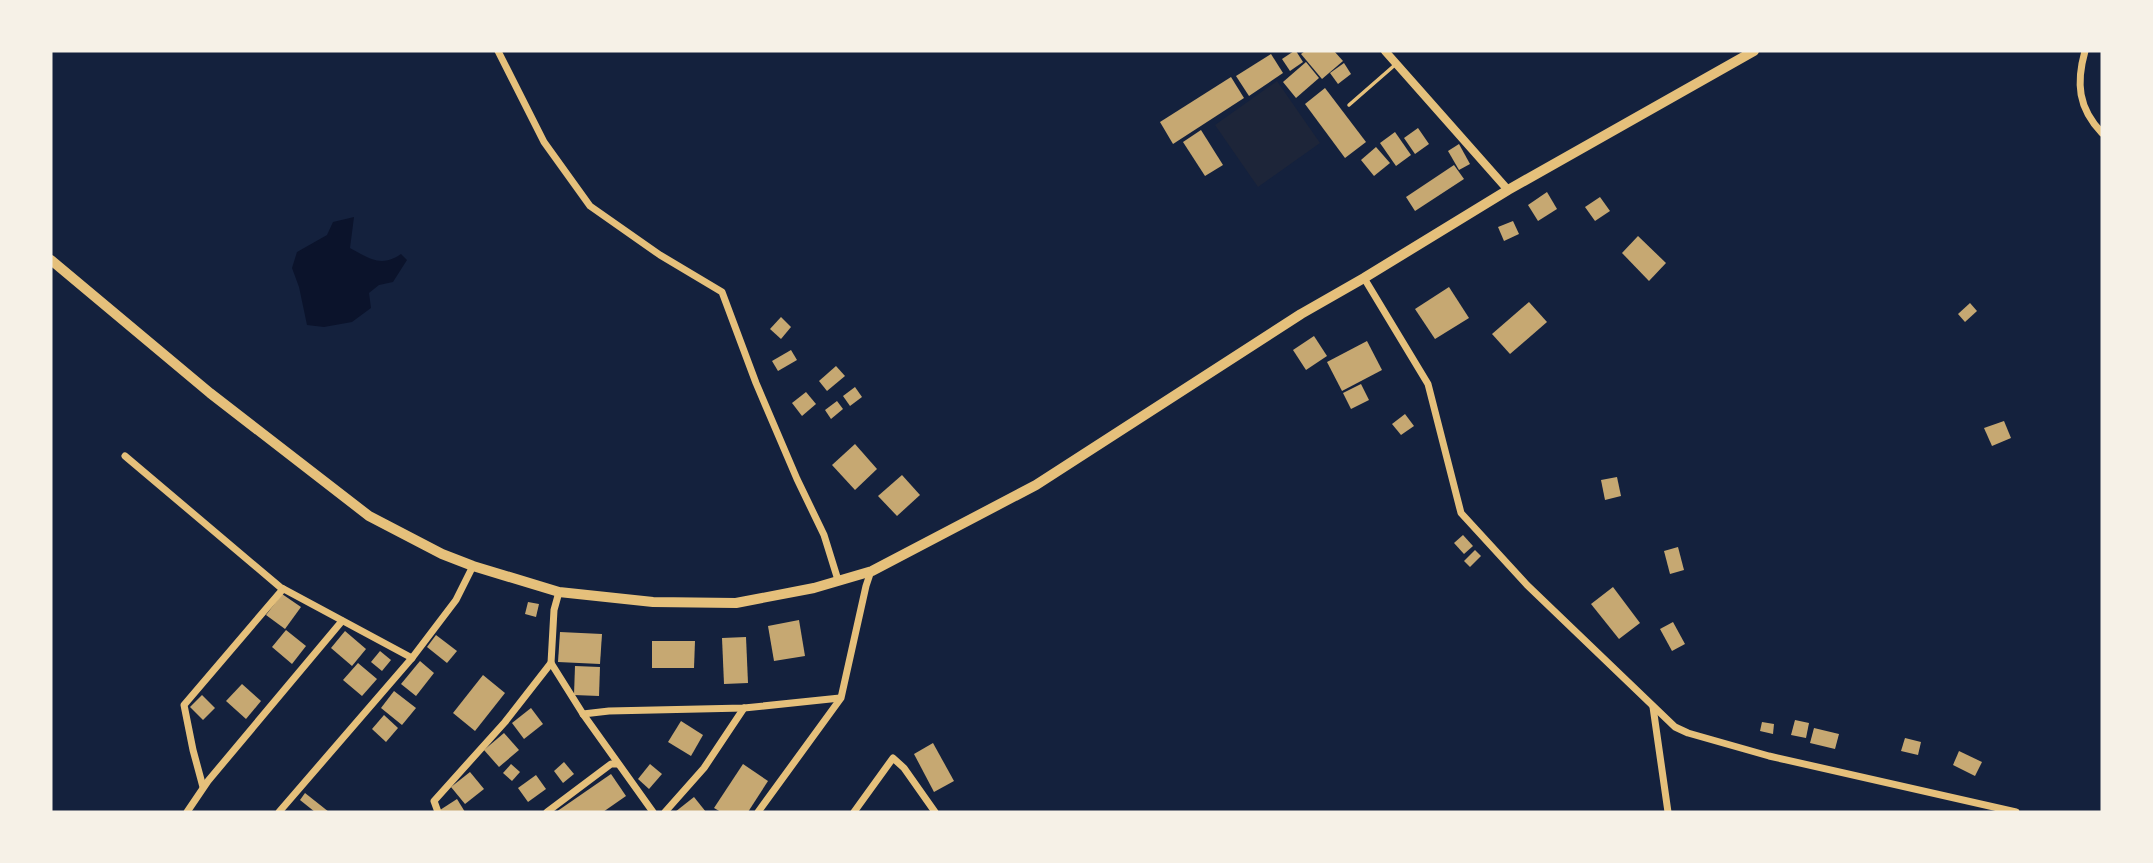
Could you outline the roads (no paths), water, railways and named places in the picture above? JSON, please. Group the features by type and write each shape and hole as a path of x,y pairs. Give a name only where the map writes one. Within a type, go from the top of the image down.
{"highway":[{"path":"51,260 211,393 369,516 442,554 472,566 559,592 653,602 736,603 814,589 872,571 1036,485 1248,347 1508,190 1754,51"}],"street":[{"path":"498,51 544,142 590,205 660,255 722,292 797,480 824,535 838,580"},
{"path":"1385,51 1508,190"},
{"path":"2085,51 2080,70 2080,96 2092,123 2102,134"},
{"path":"1364,278 1428,384 1461,513 1527,585 1675,727 1769,756 2016,812"},
{"path":"125,456 282,589 412,658"},
{"path":"279,812 412,658 456,600 472,566"},
{"path":"758,812 841,698 866,586 872,571"},
{"path":"203,788 184,705 282,589"},
{"path":"438,812 434,801 505,722 551,663 554,610 559,592"},
{"path":"187,812 203,788 342,621"},
{"path":"551,663 583,714 653,812"},
{"path":"583,714 744,708 841,698"},
{"path":"1653,706 1668,812"},
{"path":"665,812 704,768 744,708"},
{"path":"854,812 893,758 904,768 935,812"},
{"path":"547,812 611,764 618,764"}],"lane":[{"path":"1349,105 1396,64"}]}
